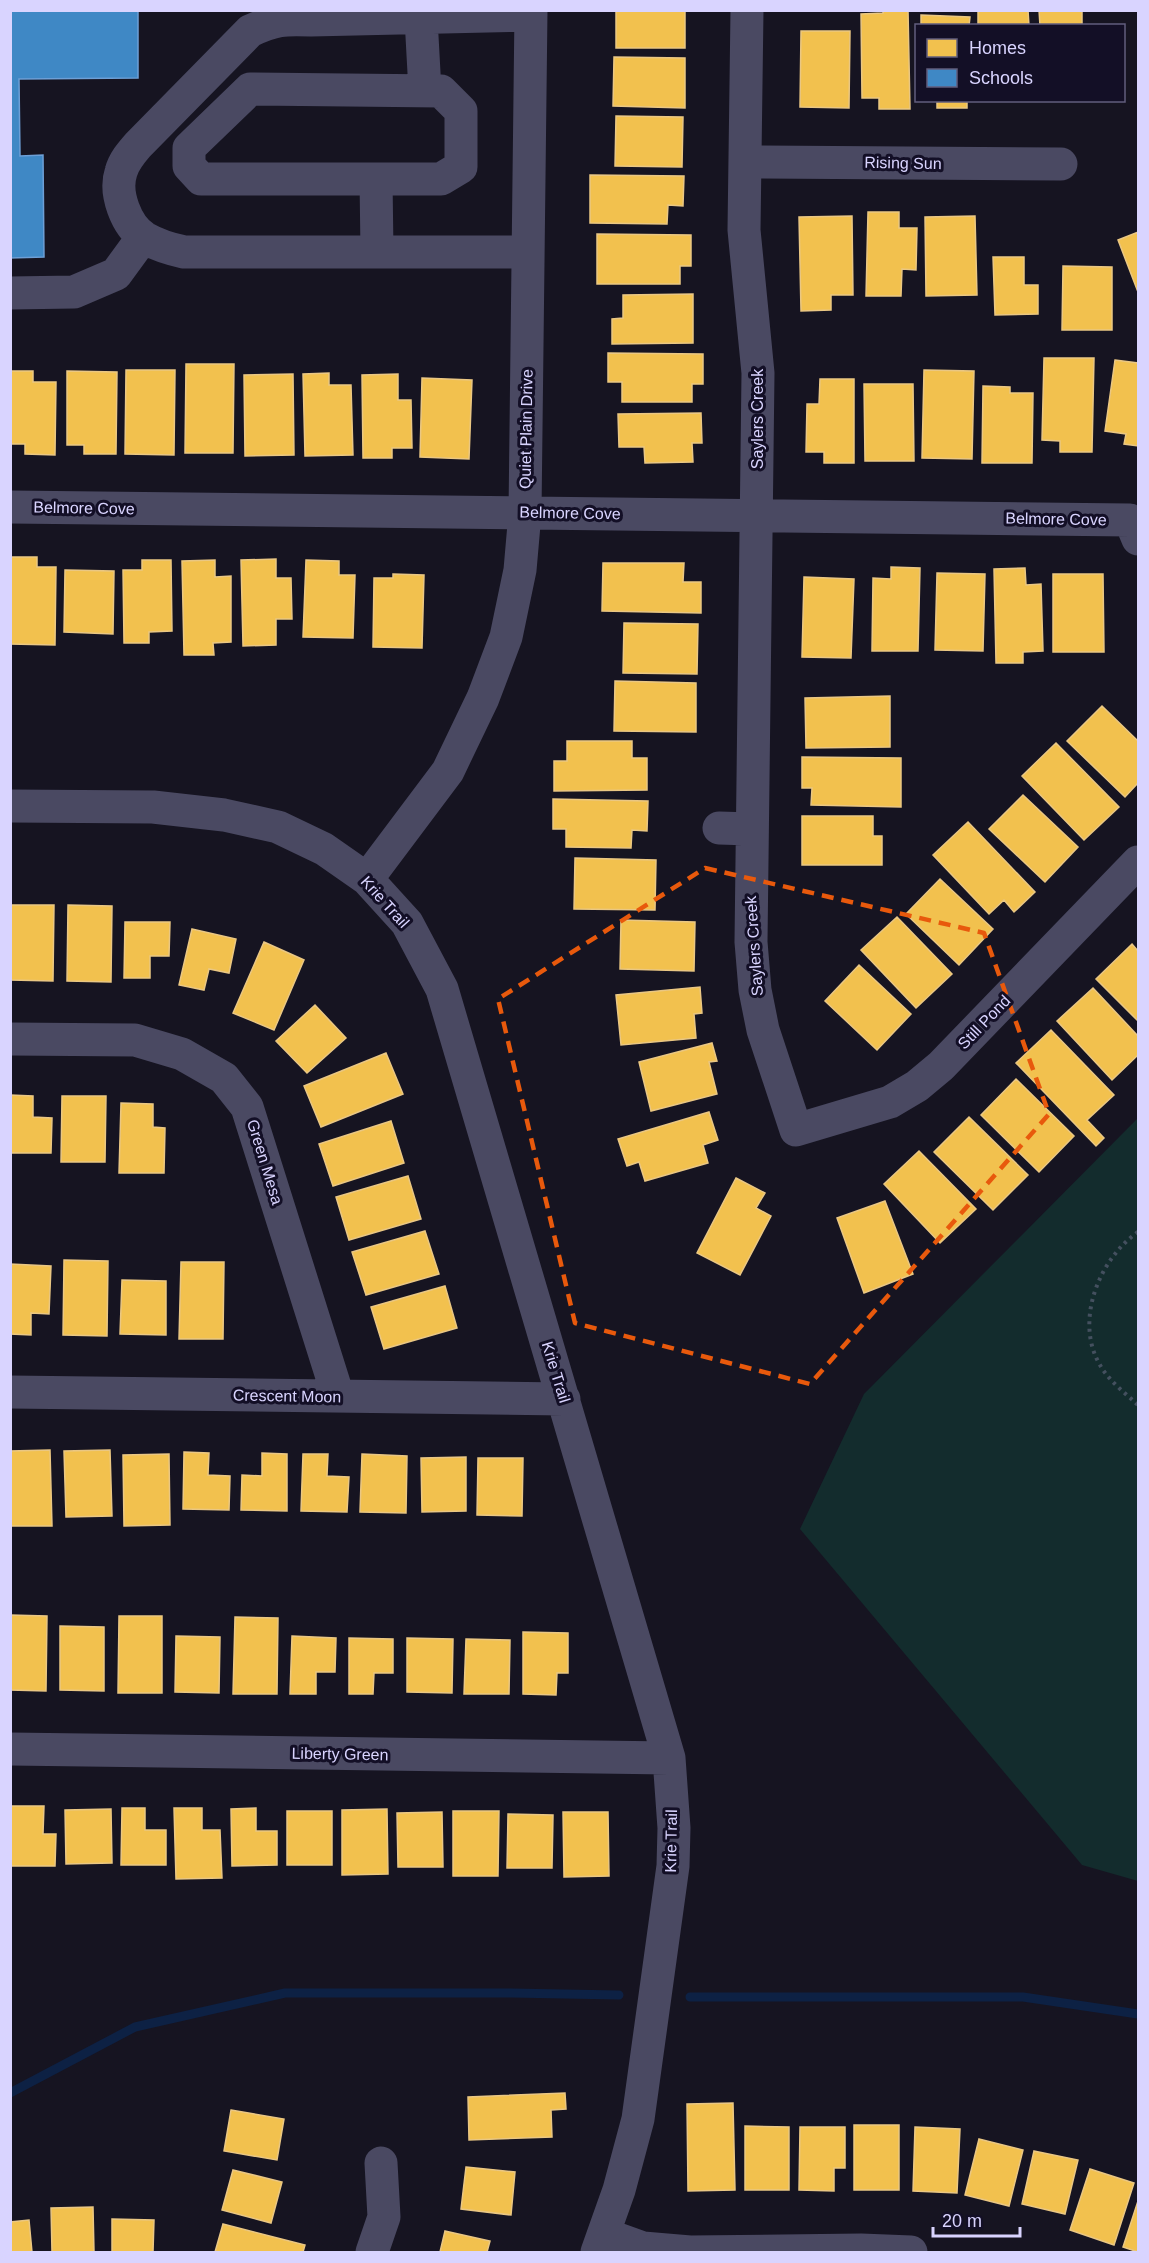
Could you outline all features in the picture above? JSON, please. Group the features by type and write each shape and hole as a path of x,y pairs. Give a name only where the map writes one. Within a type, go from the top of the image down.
{"street":[{"name":"Saylers Creek","path":"747,10 745,250 758,373 751,942 755,990 763,1030 796,1130"},
{"path":"528,252 184,252 161,246 142,237 123,208 120,174 125,161 250,32 281,19 421,18 531,13"},
{"name":"Quiet Plain Drive","path":"367,879 448,771 483,698 506,637 520,570 525,513 531,13"},
{"path":"421,18 425,91"},
{"path":"250,89 425,91 441,91 460,111 461,167 441,179 201,179 189,166 189,148 250,89"},
{"name":"Rising Sun","path":"745,162 1061,164"},
{"path":"376,179 377,252"},
{"path":"10,293 74,292 84,288 116,274 142,237"},
{"name":"Belmore Cove","path":"10,507 756,516 1134,529"},
{"name":"Krie Trail","path":"10,807 153,807 224,815 278,827 324,849 367,879 407,923 442,989 669,1758 674,1828 672,1866 638,2119 619,2190 600,2243"},
{"path":"719,828 751,828"},
{"name":"Still Pond","path":"796,1130 890,1102 917,1086 941,1066 1138,862"},
{"name":"Green Mesa","path":"10,1039 135,1040 182,1054 224,1078 247,1107 338,1396"},
{"name":"Crescent Moon","path":"10,1392 564,1399"},
{"name":"Liberty Green","path":"10,1749 669,1758"},
{"path":"372,2253 384,2217 381,2163"},
{"path":"600,2243 690,2252 861,2250 910,2253"}],"path":[{"path":"1138,1232 1103,1271 1092,1297 1090,1321 1092,1344 1099,1363 1110,1379 1138,1405"}],"highlighted area":[{"path":"705,868 984,933 1049,1114 810,1384 575,1323 498,999"}],"green space":[{"path":"1138,1118 1138,1881 1082,1865 800,1529 864,1394"}],"building: Homes":[{"path":"616,10 685,10 685,48 616,48"},
{"path":"883,10 908,10 910,109 879,109 879,98 862,98 861,14 883,13"},
{"path":"978,10 1028,10 1029,24 978,24"},
{"path":"1039,10 1082,10 1082,24 1040,24"},
{"path":"921,15 970,17 969,24 921,24"},
{"path":"801,31 850,31 849,108 800,107"},
{"path":"614,57 685,58 685,108 613,106"},
{"path":"937,102 967,102 967,108 937,108"},
{"path":"616,116 683,117 682,167 615,166"},
{"path":"590,175 684,176 683,206 668,205 667,224 590,223"},
{"path":"868,212 899,212 899,228 917,228 916,270 902,269 901,296 866,296"},
{"path":"852,216 853,295 831,295 831,310 801,311 799,217"},
{"path":"975,216 977,295 926,296 925,217"},
{"path":"1138,232 1138,292 1118,240"},
{"path":"597,234 691,235 691,266 680,266 680,284 597,284"},
{"path":"993,257 1024,257 1024,285 1038,285 1038,314 995,315"},
{"path":"1063,266 1112,267 1112,330 1062,330"},
{"path":"693,294 693,343 612,344 612,319 623,318 623,295"},
{"path":"608,353 703,354 703,384 692,384 692,402 622,402 622,382 608,382"},
{"path":"1044,358 1094,358 1092,452 1060,452 1060,441 1042,440"},
{"path":"1115,360 1138,363 1138,446 1124,444 1126,434 1105,431"},
{"path":"186,364 234,364 233,453 185,453"},
{"path":"126,370 175,370 174,455 125,454"},
{"path":"924,370 974,371 972,459 922,458"},
{"path":"10,371 33,371 33,382 56,382 55,455 25,454 25,444 10,444"},
{"path":"67,371 117,372 116,454 84,454 84,445 67,445"},
{"path":"329,373 329,385 351,385 353,455 305,456 303,374"},
{"path":"293,374 294,455 245,456 244,375"},
{"path":"398,374 398,400 411,400 412,448 392,448 392,458 363,458 362,375"},
{"path":"422,378 472,380 469,459 420,457"},
{"path":"820,379 854,379 854,463 824,463 824,452 806,452 807,404 819,404"},
{"path":"864,384 913,384 914,461 865,461"},
{"path":"983,386 1010,387 1010,393 1033,393 1032,463 982,463"},
{"path":"701,413 702,443 692,443 693,462 645,463 644,447 619,447 618,414"},
{"path":"10,557 37,557 37,567 56,567 55,645 10,644"},
{"path":"276,559 276,578 291,578 292,619 276,619 276,645 243,646 241,560"},
{"path":"142,560 171,560 172,631 149,632 149,643 124,643 123,570 142,570"},
{"path":"215,560 215,577 231,576 231,642 213,643 214,655 184,655 182,561"},
{"path":"306,560 339,561 339,575 355,575 353,638 303,637"},
{"path":"603,563 684,563 683,582 701,582 701,613 602,611"},
{"path":"891,567 920,568 918,651 872,651 873,578 891,579"},
{"path":"1025,568 1026,585 1041,584 1043,651 1023,652 1023,663 996,663 994,569"},
{"path":"65,570 114,571 113,634 64,632"},
{"path":"937,573 985,574 983,651 935,650"},
{"path":"393,574 424,575 422,648 373,647 374,578 393,578"},
{"path":"1053,574 1103,574 1104,652 1053,652"},
{"path":"804,577 854,579 851,658 802,657"},
{"path":"624,623 698,624 697,674 623,673"},
{"path":"615,681 696,683 696,732 614,731"},
{"path":"890,696 890,747 806,748 805,698"},
{"path":"1102,706 1138,741 1138,783 1125,797 1067,741"},
{"path":"567,741 632,741 632,758 647,758 647,790 554,791 554,761 567,761"},
{"path":"1056,743 1119,807 1084,840 1022,776"},
{"path":"802,757 901,758 901,807 811,805 812,788 802,788"},
{"path":"1023,795 1078,847 1045,882 989,829"},
{"path":"553,799 648,801 647,831 632,830 631,848 566,847 566,829 553,829"},
{"path":"802,816 873,816 873,836 882,836 882,865 802,865"},
{"path":"968,822 1035,892 1014,912 1004,900 989,914 933,855"},
{"path":"575,858 656,860 655,910 574,909"},
{"path":"940,879 993,929 959,965 906,914"},
{"path":"11,905 54,905 53,981 10,980"},
{"path":"68,905 112,906 111,982 67,981"},
{"path":"897,917 952,974 916,1008 861,950"},
{"path":"621,920 695,922 694,971 620,969"},
{"path":"125,922 170,922 169,956 150,956 150,978 124,978"},
{"path":"192,929 236,939 229,973 209,969 204,990 179,985"},
{"path":"264,942 304,960 274,1030 233,1013"},
{"path":"1132,944 1138,951 1138,1021 1096,979"},
{"path":"859,965 911,1014 877,1050 825,1001"},
{"path":"700,987 702,1013 694,1014 696,1038 621,1045 616,995"},
{"path":"1093,988 1138,1036 1138,1055 1112,1080 1057,1021"},
{"path":"315,1005 346,1038 307,1073 276,1041"},
{"path":"1051,1030 1114,1095 1087,1120 1104,1138 1096,1146 1016,1063"},
{"path":"712,1043 717,1061 709,1062 717,1094 651,1111 639,1062"},
{"path":"386,1053 403,1094 321,1127 304,1086"},
{"path":"1016,1079 1074,1136 1039,1172 981,1115"},
{"path":"10,1095 33,1096 33,1117 52,1118 51,1153 10,1153"},
{"path":"62,1096 106,1096 105,1162 61,1162"},
{"path":"121,1103 153,1104 153,1127 165,1128 164,1173 119,1173"},
{"path":"709,1112 718,1140 703,1145 708,1163 645,1181 639,1162 627,1166 618,1139"},
{"path":"969,1117 1028,1175 993,1210 934,1152"},
{"path":"391,1121 404,1163 333,1186 319,1144"},
{"path":"919,1151 976,1209 940,1243 884,1184"},
{"path":"408,1176 421,1219 349,1240 336,1197"},
{"path":"736,1178 765,1193 756,1208 771,1216 740,1275 697,1253"},
{"path":"885,1201 913,1274 864,1293 837,1218"},
{"path":"425,1231 439,1274 366,1295 352,1252"},
{"path":"64,1260 108,1261 107,1336 63,1335"},
{"path":"181,1262 224,1262 223,1339 179,1339"},
{"path":"10,1264 51,1266 49,1314 31,1313 31,1335 10,1334"},
{"path":"122,1280 166,1281 166,1335 120,1334"},
{"path":"445,1286 457,1328 384,1349 371,1307"},
{"path":"50,1450 52,1526 10,1526 10,1451"},
{"path":"110,1450 112,1516 66,1517 64,1451"},
{"path":"184,1452 209,1453 208,1475 230,1476 229,1510 183,1509"},
{"path":"262,1453 287,1454 287,1511 241,1510 242,1475 262,1476"},
{"path":"169,1454 170,1525 124,1526 123,1455"},
{"path":"303,1454 328,1454 327,1476 349,1477 347,1512 301,1511"},
{"path":"362,1454 407,1456 406,1513 360,1512"},
{"path":"466,1457 466,1511 422,1512 421,1458"},
{"path":"478,1458 523,1458 522,1516 477,1515"},
{"path":"10,1615 47,1616 46,1691 10,1690"},
{"path":"119,1616 162,1616 162,1693 118,1693"},
{"path":"235,1617 278,1618 277,1694 233,1694"},
{"path":"60,1626 104,1627 104,1691 60,1690"},
{"path":"523,1632 568,1633 568,1673 557,1673 556,1695 523,1694"},
{"path":"176,1636 220,1637 219,1693 175,1692"},
{"path":"292,1636 336,1638 335,1672 316,1672 316,1694 290,1694"},
{"path":"349,1638 393,1639 393,1673 374,1673 373,1694 349,1694"},
{"path":"407,1638 453,1639 452,1693 407,1692"},
{"path":"466,1639 510,1640 509,1694 464,1694"},
{"path":"11,1806 44,1806 43,1834 56,1834 55,1866 11,1866"},
{"path":"122,1808 145,1808 145,1830 166,1830 166,1865 121,1865"},
{"path":"174,1808 202,1808 202,1830 220,1830 222,1878 176,1879"},
{"path":"256,1808 256,1831 277,1831 277,1865 232,1866 231,1809"},
{"path":"111,1809 112,1863 66,1864 65,1810"},
{"path":"387,1809 388,1874 342,1875 342,1810"},
{"path":"287,1811 332,1811 332,1865 287,1865"},
{"path":"453,1811 499,1811 498,1876 453,1876"},
{"path":"442,1812 443,1867 398,1867 397,1813"},
{"path":"563,1812 608,1812 609,1876 564,1877"},
{"path":"508,1814 553,1815 552,1868 507,1868"},
{"path":"565,2093 566,2109 551,2110 552,2137 469,2140 468,2097"},
{"path":"733,2103 735,2190 688,2191 687,2104"},
{"path":"231,2110 284,2119 277,2160 224,2151"},
{"path":"854,2125 899,2125 899,2190 854,2190"},
{"path":"745,2126 789,2127 789,2190 745,2190"},
{"path":"800,2127 845,2127 845,2168 834,2168 834,2191 799,2190"},
{"path":"915,2127 960,2129 957,2193 913,2191"},
{"path":"979,2139 1023,2150 1009,2206 965,2195"},
{"path":"1034,2151 1078,2160 1065,2214 1022,2204"},
{"path":"466,2167 515,2172 511,2215 461,2209"},
{"path":"1090,2169 1134,2183 1114,2245 1070,2230"},
{"path":"233,2170 282,2182 271,2223 222,2210"},
{"path":"1138,2201 1138,2252 1123,2247"},
{"path":"93,2207 94,2252 52,2252 51,2208"},
{"path":"112,2219 154,2220 153,2252 112,2252"},
{"path":"29,2220 32,2252 10,2252 10,2222"},
{"path":"223,2224 305,2245 303,2252 215,2252"},
{"path":"445,2231 490,2241 487,2252 440,2252"}],"building: Schools":[{"path":"10,10 138,10 138,78 19,79 20,156 43,155 44,257 10,258"}],"waterway":[{"path":"10,2093 135,2027 285,1993 619,1995"},
{"path":"690,1997 1023,1997 1138,2014"}]}
